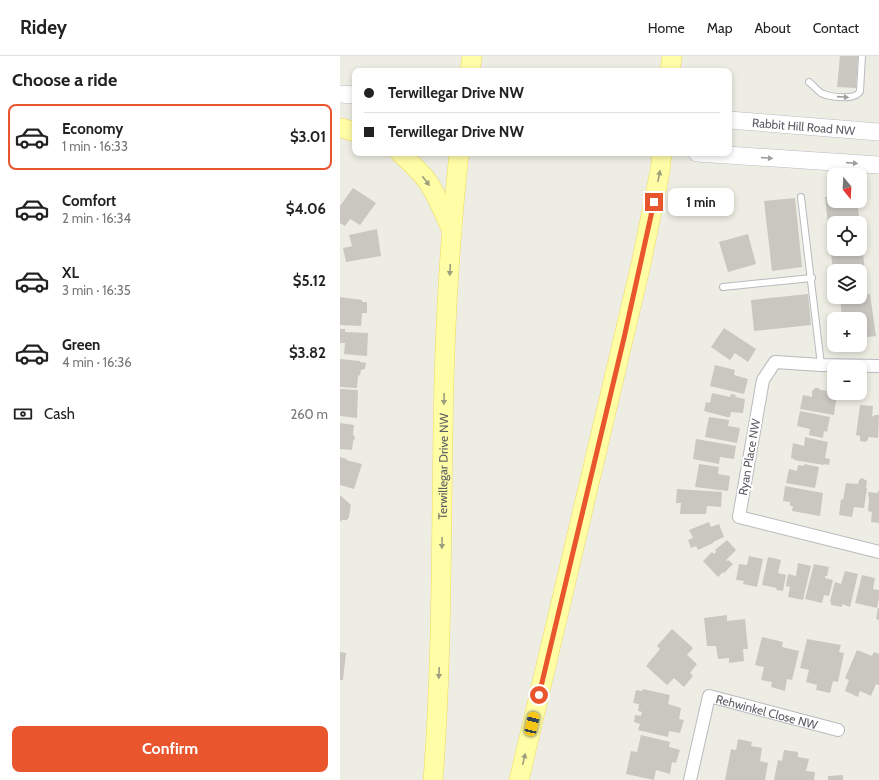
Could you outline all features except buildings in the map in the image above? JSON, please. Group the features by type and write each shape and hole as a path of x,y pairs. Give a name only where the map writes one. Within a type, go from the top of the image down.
{"main road":[{"path":"470,68 472,56"},
{"path":"670,68 672,56"},
{"path":"340,94 352,95"},
{"name":"Rabbit Hill Road NW","path":"732,120 879,132"},
{"path":"732,155 879,165"},
{"path":"403,156 428,183 452,231"},
{"name":"Terwillegar Drive NW","path":"433,780 440,661 443,425 452,231 459,156"},
{"path":"519,780 638,278 660,171 662,156"}],"street":[{"name":"Ryan Place NW","path":"879,366 821,365 775,362 763,380 739,517 879,552"},
{"name":"Rehwinkel Close NW","path":"690,780 709,696 838,730"}],"lane":[{"path":"809,82 821,92 829,96 856,97 860,91 862,56"},
{"path":"801,198 812,278 821,365"},
{"path":"723,287 812,278"}],"route":[{"path":"539,695 624,338 654,202"}]}
